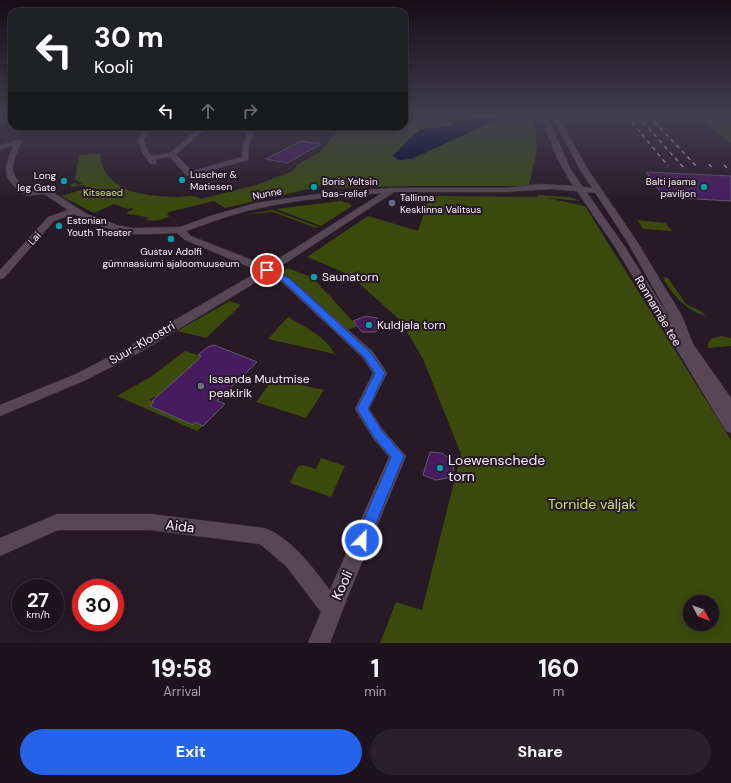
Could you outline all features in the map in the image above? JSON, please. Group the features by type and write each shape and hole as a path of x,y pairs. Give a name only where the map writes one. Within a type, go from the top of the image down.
{"street":[{"name":"Nunne","path":"18,146 12,158 10,169 11,179 19,187 30,194 45,191 74,211 126,230 181,230 213,218 278,202 324,195 392,190 506,190 519,193 598,191"},
{"path":"143,146 152,160 172,155 182,146"},
{"path":"172,155 190,174 245,158 246,146"},
{"name":"Rannamäe tee","path":"556,146 561,158 582,192 654,300 682,350 731,427"},
{"name":"Rannamäe tee","path":"572,146 583,168 633,243 676,316 687,344 731,409"},
{"name":"Suur-Kloostri","path":"0,411 81,377 137,348 275,265 392,190"},
{"name":"Lai","path":"0,276 52,219 74,211"},
{"path":"181,230 182,234 188,238 275,265"},
{"name":"Kooli","path":"275,265 287,281 368,355 380,373 362,409 378,434 398,456 378,505 331,609"},
{"name":"Aida","path":"0,547 57,522 150,522 264,536 285,551 331,609"},
{"path":"319,643 331,609"}],"green space":[{"name":"Kitseaed","path":"325,146 537,146 537,149 529,186 411,186 340,188 322,186 225,208 214,201 169,212 167,215 170,216 155,221 146,220 149,218 146,217 126,213 134,209 128,209 114,204 94,213 61,196 88,188 83,185 71,187 71,185 68,185 76,183 77,185 82,184 75,179 79,155 100,153 102,166 109,177 126,189 146,195 177,197 192,196 201,199 256,185 293,171 297,165 320,152"},
{"name":"Tornide väljak","path":"538,195 569,197 581,201 547,198 585,206 731,440 731,643 380,643 396,602 422,610 461,454 423,359 401,321 350,275 307,257 368,216 418,231 428,201 437,196 538,197"},
{"path":"340,201 349,203 352,206 321,226 276,209"},
{"path":"273,210 319,227 316,228 273,212 242,215"},
{"path":"637,220 665,223 672,231 643,229"},
{"path":"288,268 315,280 357,326 348,330 281,272"},
{"path":"663,277 668,278 686,304 702,312 706,316 692,310 680,301"},
{"path":"230,301 241,305 206,338 177,331"},
{"path":"288,317 308,328 320,337 335,354 268,339"},
{"path":"721,336 731,338 731,346 708,348 708,343 711,339"},
{"path":"185,351 201,356 199,359 202,360 190,371 186,370 184,372 187,373 158,399 154,397 150,400 154,402 151,406 154,408 156,406 203,426 197,431 117,396 152,376"},
{"path":"273,379 324,390 306,418 256,402"},
{"path":"321,458 345,466 331,497 290,483 298,466 303,465 316,469"}],"water":[{"path":"402,146 440,146 411,159 399,160 393,156"}],"building":[{"path":"291,146 317,146 287,163 266,159"},
{"name":"Balti jaama paviljon","path":"646,172 731,176 731,201 664,197"},
{"name":"Kuldjala torn","path":"366,316 377,318 383,324 379,330 375,332 362,332 353,321"},
{"name":"Issanda Muutmise peakirik","path":"214,345 257,362 217,401 225,404 203,426 195,422 193,425 150,406 154,402 152,401 199,359 201,356 198,355 208,347"},
{"name":"Loewenschede torn","path":"430,452 442,453 451,460 454,470 447,478 436,480 423,475"}],"railway":[{"path":"652,146 668,166"},
{"path":"665,146 684,168"},
{"path":"677,146 698,168"},
{"path":"709,164 713,169"},
{"path":"724,165 729,170"}],"place":[{"name":"Luscher & Matiesen","path":"182,180"},
{"name":"Long leg Gate","path":"64,181"},
{"name":"Boris Yeltsin bas-relief","path":"314,187"},
{"name":"Balti jaama paviljon","path":"704,187"},
{"name":"Tallinna Kesklinna Valitsus","path":"392,203"},
{"name":"Estonian Youth Theater","path":"59,226"},
{"name":"Gustav Adolfi gümnaasiumi ajaloomuuseum","path":"171,239"},
{"name":"Saunatorn","path":"314,277"},
{"name":"Kuldjala torn","path":"369,325"},
{"name":"Issanda Muutmise peakirik","path":"201,386"},
{"name":"Loewenschede torn","path":"440,468"}],"route":[{"path":"267,270 287,281 368,355 380,373 362,409 378,434 398,456 362,540"}]}
